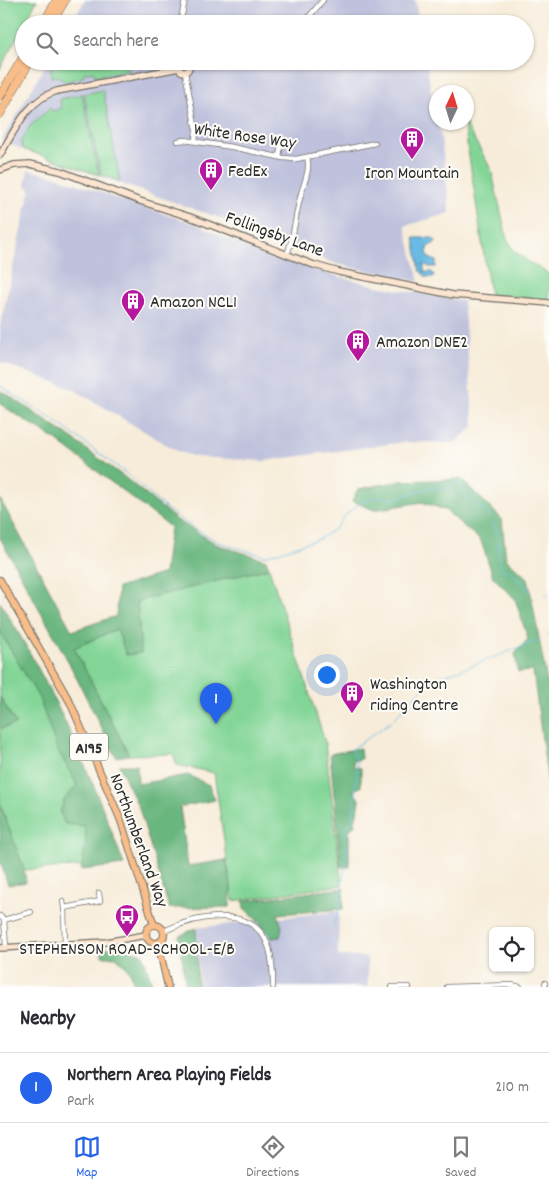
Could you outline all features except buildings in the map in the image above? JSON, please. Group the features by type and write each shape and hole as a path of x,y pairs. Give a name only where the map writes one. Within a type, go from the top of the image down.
{"highway":[{"path":"48,15 57,0"},
{"path":"56,15 65,0"},
{"path":"0,112 3,95 16,70"},
{"path":"3,95 23,70"}],"main road":[{"name":"Northumberland Way","path":"0,580 70,702 121,821 154,925"},
{"path":"154,925 160,926 164,931 164,937 158,943 152,942 146,935 148,929 154,925"},
{"path":"158,943 168,987"}],"street":[{"path":"182,15 185,0"},
{"path":"310,15 323,0"},
{"path":"0,155 27,110 44,96 57,91 168,70"},
{"path":"180,70 185,72"},
{"path":"185,72 196,130 195,141"},
{"name":"White Rose Way","path":"178,141 195,141 232,146 296,159 376,143"},
{"path":"279,157 281,144"},
{"name":"White Rose Way","path":"287,255 293,240 300,198 309,168 307,156"},
{"name":"Follingsby Lane","path":"0,170 23,164 44,166 140,202 190,217 287,255 338,272 454,295 549,303"},
{"path":"64,908 100,901 99,893"},
{"path":"63,901 65,945"},
{"path":"31,912 2,918 3,948 106,942 146,935"},
{"path":"164,931 181,923 213,917 236,918 250,924 258,931 269,947 272,960 273,987"},
{"path":"447,987 512,985 520,987"},
{"path":"392,987 409,987"}],"shaded area":[{"path":"85,0 415,0 418,15 76,15"},
{"path":"43,70 427,70 430,85 429,130 439,130 450,213 405,226 419,282 337,264 300,251 286,241 21,149 2,140"},
{"path":"28,170 55,176 196,224 279,259 376,286 463,301 474,426 455,443 404,442 264,461 197,457 179,452 73,389 0,362 0,326 31,191 25,184"},
{"path":"339,911 338,956 367,957 368,987 200,987 196,928"}],"green space":[{"path":"0,0 37,0 29,15 15,15 15,41 0,69"},
{"path":"51,70 130,71 95,76 93,71 84,73 83,77 66,82 57,76 51,77"},
{"path":"103,90 120,181 101,175 84,94"},
{"path":"82,94 99,175 23,149 21,142 30,126 50,108 52,111 61,109 60,99"},
{"path":"465,130 469,130 491,169 507,238 513,250 549,274 549,300 490,295"},
{"path":"0,391 64,433 123,476 177,520 218,545 266,560 269,568 137,601 141,653 126,655 117,629 74,648 129,755 116,757 68,661 0,538 0,499 72,631 116,616 118,588 164,573 170,527 56,440 0,404"},
{"path":"461,479 502,519 506,559 528,578 549,693 549,793 533,671 518,672 515,654 528,639 515,599 493,577 481,541 445,510 422,502 374,510 352,501 358,489 401,481"},
{"path":"269,568 325,742 342,885 233,901 214,773 177,765 173,754 129,755 74,648 118,628 141,653 137,601"},
{"path":"0,602 19,633 69,731 112,831 124,865 81,870 86,844 85,826 65,824 60,813 64,800 77,785 57,749 39,698 0,632"},
{"path":"0,630 50,712 105,865 24,870 0,804"},
{"path":"0,697 16,724 0,729"},
{"path":"360,748 361,759 353,761 354,767 361,768 361,787 353,790 360,801 354,826 349,831 349,867 341,867 330,754"},
{"path":"119,765 137,765 138,784 188,775 209,785 215,800 180,807 188,866 226,860 231,884 230,907 169,908 139,808"},
{"path":"0,804 24,869 26,882 8,885 0,861"},
{"path":"344,888 343,909 278,914 282,927 280,937 272,938 261,924 244,908 243,901"},
{"path":"196,928 198,987 186,987 179,936"},
{"path":"123,948 143,954 153,987 135,987 129,970 116,957 102,956 102,949"}],"water":[{"path":"414,238 433,238 437,242 429,246 427,253 429,258 436,261 436,267 429,267 424,264 424,272 432,272 435,277 426,277 420,271"}],"waterway":[{"path":"0,386 55,421 127,474 164,507 192,527 220,543 265,556 319,539 335,529 346,514 364,501 377,497 397,499 432,487 442,490 449,488 458,481 468,499 488,513 497,532 501,566 504,570 512,573 531,592"},
{"path":"545,594 549,595"},
{"path":"333,925 339,911 342,881 347,862 345,826 354,821 357,763 352,749 392,721 424,687 441,676 539,640"}],"place":[{"name":"Iron Mountain","path":"412,160"},
{"name":"FedEx","path":"211,191"},
{"name":"Amazon NCL1","path":"133,322"},
{"name":"Amazon DNE2","path":"358,362"},
{"name":"Washington riding Centre","path":"352,714"},
{"name":"Northern Area Playing Fields","path":"216,724"},
{"name":"STEPHENSON ROAD-SCHOOL-E/B","path":"127,937"}]}
